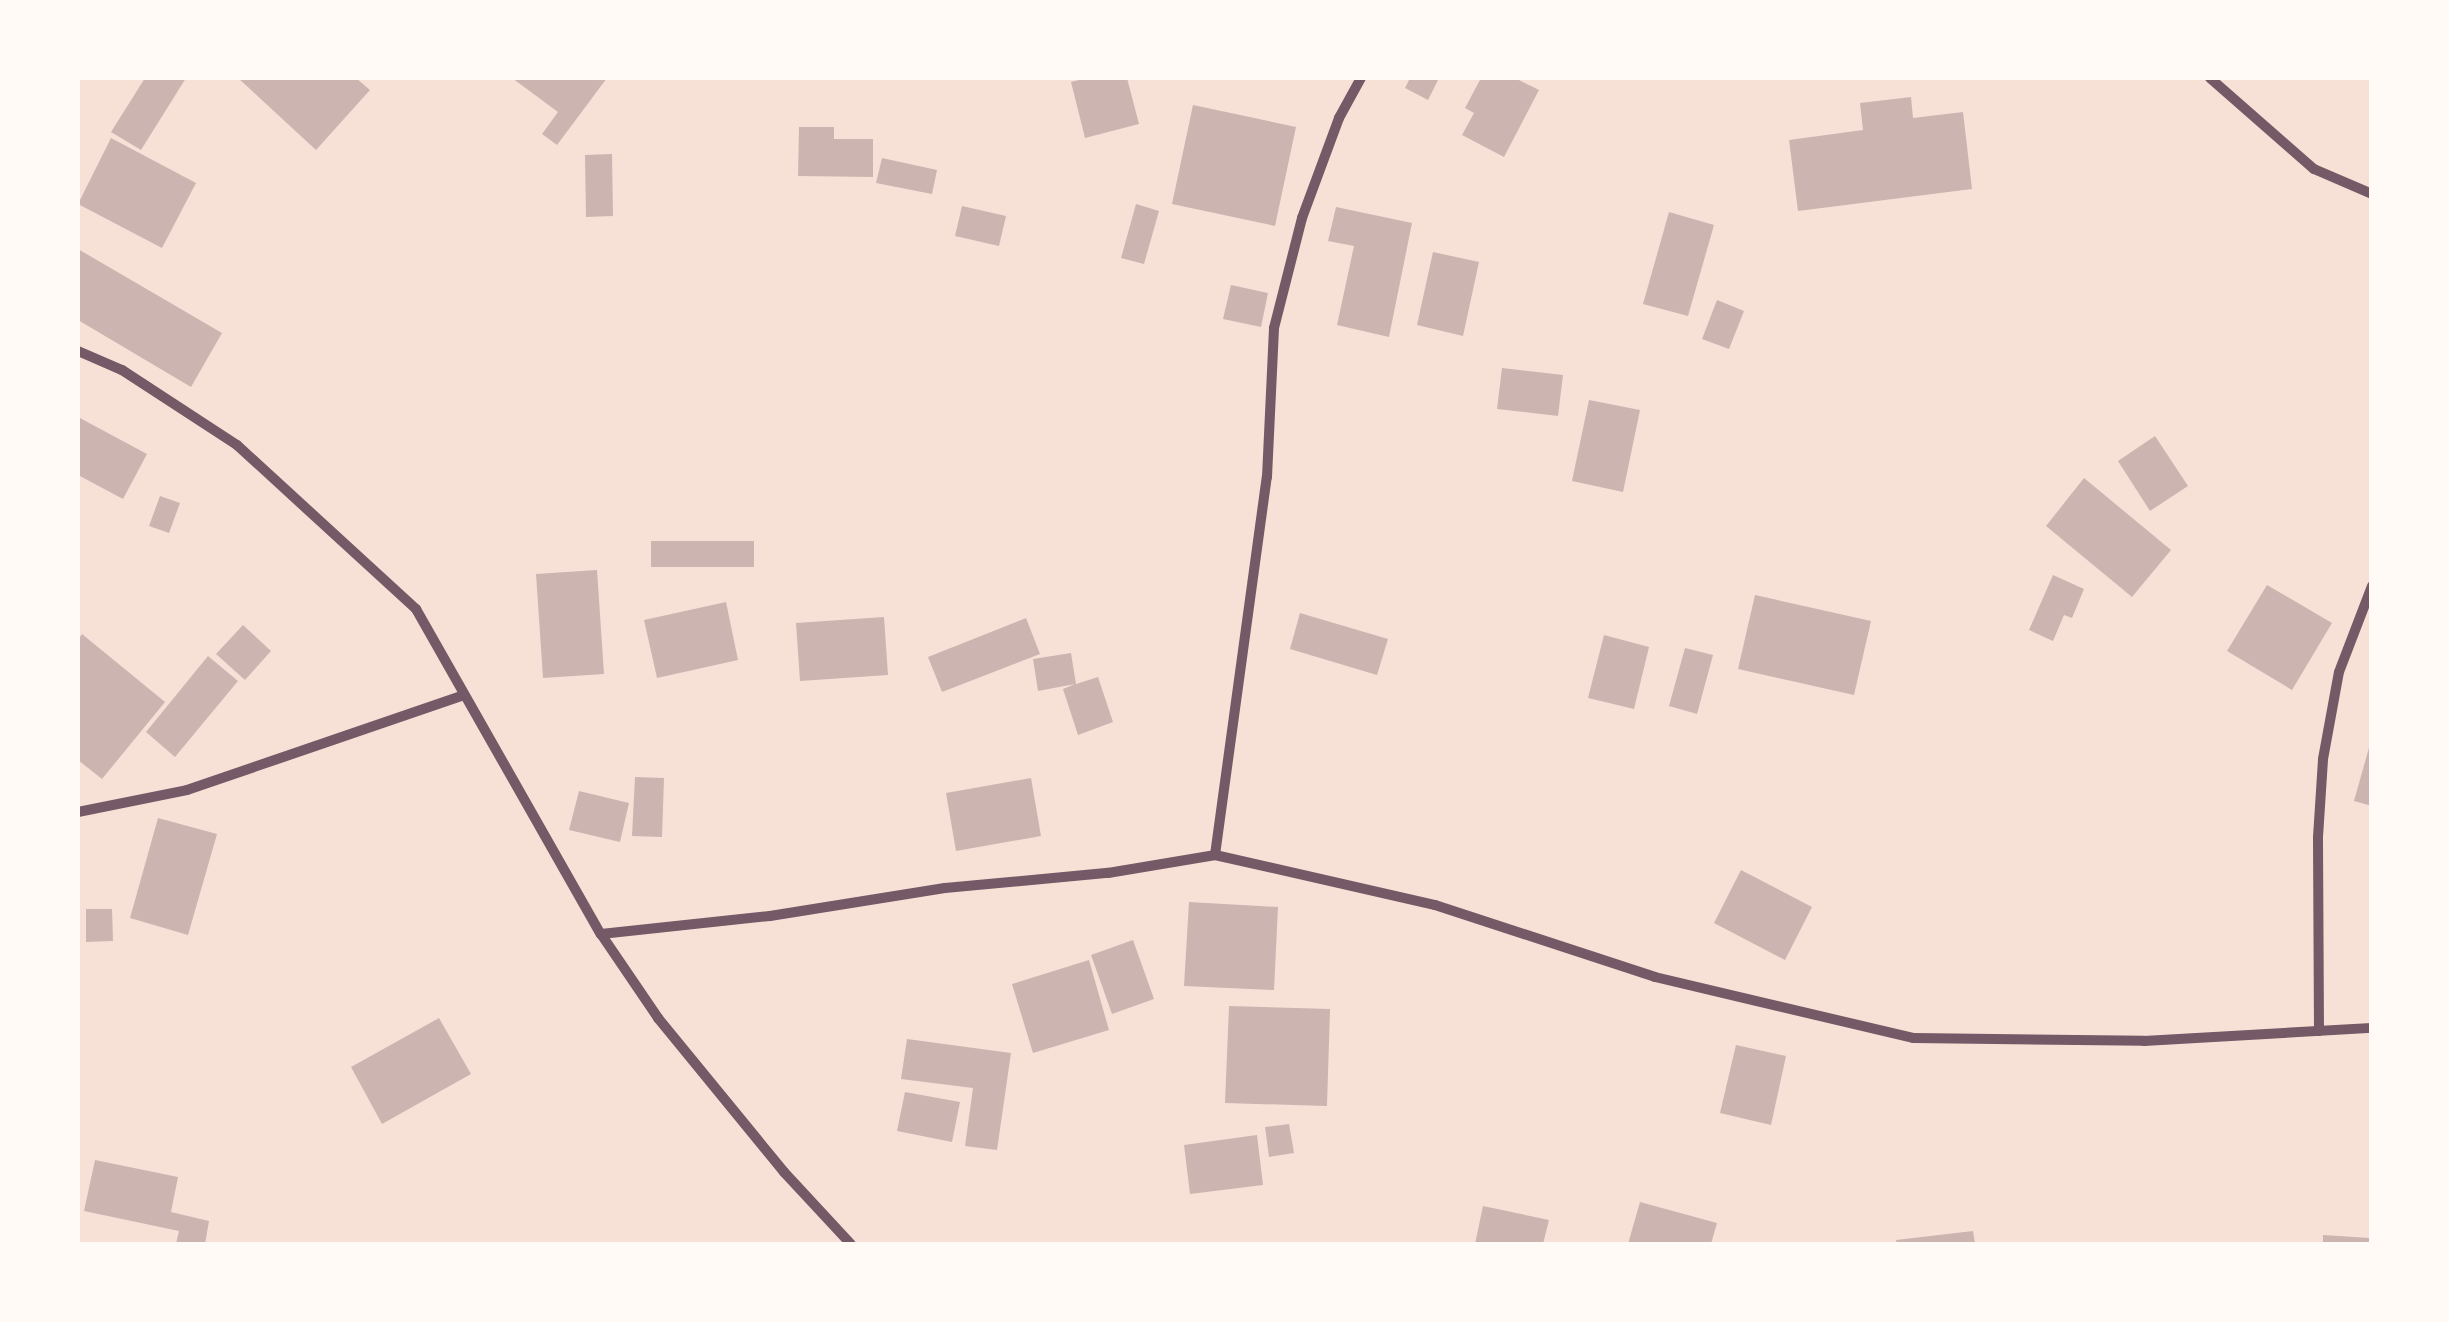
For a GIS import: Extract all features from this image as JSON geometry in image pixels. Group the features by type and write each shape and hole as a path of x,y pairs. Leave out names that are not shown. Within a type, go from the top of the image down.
{"street":[{"path":"1216,855 1267,477 1274,328 1302,218 1339,118 1361,78"},
{"path":"2210,78 2314,170 2372,194"},
{"path":"78,351 122,370 237,446 416,609 601,934 658,1018 784,1172 851,1244"},
{"path":"2319,1031 2318,837 2323,759 2339,672 2372,586"},
{"path":"78,812 187,790 464,694"},
{"path":"601,934 770,916 945,888 1108,873 1216,855 1419,900 1655,976 1913,1038 2144,1041 2372,1028"}],"building":[{"path":"145,78 186,78 141,150 111,132"},
{"path":"238,78 356,78 370,90 316,150"},
{"path":"512,78 607,78 557,145 542,134 558,112"},
{"path":"1127,78 1139,124 1085,138 1071,82"},
{"path":"1410,78 1439,78 1428,100 1405,88"},
{"path":"1481,78 1515,78 1539,90 1504,157 1462,135 1474,113 1465,108"},
{"path":"1911,97 1913,118 1963,112 1972,189 1798,211 1789,140 1863,130 1860,103"},
{"path":"1193,105 1296,127 1275,226 1172,204"},
{"path":"799,127 834,127 834,139 873,139 873,177 798,176"},
{"path":"111,138 196,183 162,248 78,204"},
{"path":"612,154 613,216 586,217 585,155"},
{"path":"882,158 937,170 932,194 876,183"},
{"path":"1136,204 1159,211 1144,264 1121,258"},
{"path":"962,206 1006,216 999,246 955,236"},
{"path":"1336,207 1412,223 1389,337 1337,325 1354,246 1328,241"},
{"path":"1669,212 1714,225 1688,316 1643,304"},
{"path":"78,249 222,333 191,387 78,320"},
{"path":"1433,252 1479,262 1463,336 1417,325"},
{"path":"1231,285 1268,293 1261,327 1223,319"},
{"path":"1717,300 1744,311 1729,349 1702,339"},
{"path":"1502,368 1563,375 1558,416 1497,409"},
{"path":"1589,400 1640,410 1623,492 1572,481"},
{"path":"78,417 147,454 123,499 78,475"},
{"path":"2155,436 2188,486 2150,511 2118,461"},
{"path":"2084,478 2171,550 2132,597 2046,526"},
{"path":"160,496 180,503 169,533 149,526"},
{"path":"651,541 754,541 754,567 651,567"},
{"path":"597,570 604,674 543,678 536,574"},
{"path":"2053,575 2084,589 2072,618 2064,615 2053,641 2029,630"},
{"path":"2267,585 2332,623 2292,690 2227,651"},
{"path":"1755,595 1871,621 1854,695 1738,669"},
{"path":"726,602 738,660 657,678 644,620"},
{"path":"1300,613 1388,639 1377,675 1290,649"},
{"path":"884,617 888,675 800,681 796,623"},
{"path":"1026,618 1040,654 942,692 928,657"},
{"path":"243,625 271,651 245,680 216,654"},
{"path":"82,634 165,702 102,779 78,760 78,640"},
{"path":"1604,635 1649,647 1634,709 1588,698"},
{"path":"1685,648 1713,655 1697,714 1669,706"},
{"path":"1071,653 1076,684 1098,677 1113,722 1078,735 1063,689 1075,684 1038,691 1033,659"},
{"path":"208,656 238,681 175,757 146,732"},
{"path":"2372,745 2372,806 2354,801"},
{"path":"635,777 664,778 662,837 632,836"},
{"path":"1031,778 1041,836 956,851 946,793"},
{"path":"579,791 629,803 620,842 569,830"},
{"path":"158,818 217,834 188,935 130,918"},
{"path":"1741,870 1812,907 1785,960 1714,923"},
{"path":"1189,902 1278,907 1274,990 1184,986"},
{"path":"86,909 112,909 113,941 86,942"},
{"path":"1133,940 1154,999 1112,1014 1091,955"},
{"path":"1089,960 1109,1030 1033,1053 1012,984"},
{"path":"1229,1006 1330,1009 1327,1106 1225,1103"},
{"path":"439,1018 471,1074 382,1124 351,1067"},
{"path":"907,1039 1011,1053 997,1150 965,1146 973,1088 901,1079"},
{"path":"1736,1045 1786,1056 1771,1125 1720,1113"},
{"path":"905,1092 960,1102 952,1142 897,1131"},
{"path":"1289,1124 1294,1153 1269,1157 1265,1127"},
{"path":"1257,1135 1263,1185 1190,1194 1184,1145"},
{"path":"95,1160 178,1177 171,1212 209,1221 205,1244 176,1244 179,1231 84,1211"},
{"path":"1640,1202 1717,1223 1711,1244 1628,1244"},
{"path":"1483,1206 1549,1220 1543,1244 1475,1244"},
{"path":"1973,1231 1975,1244 1897,1244 1896,1240"},
{"path":"2323,1235 2370,1238 2369,1244 2323,1244"}]}
